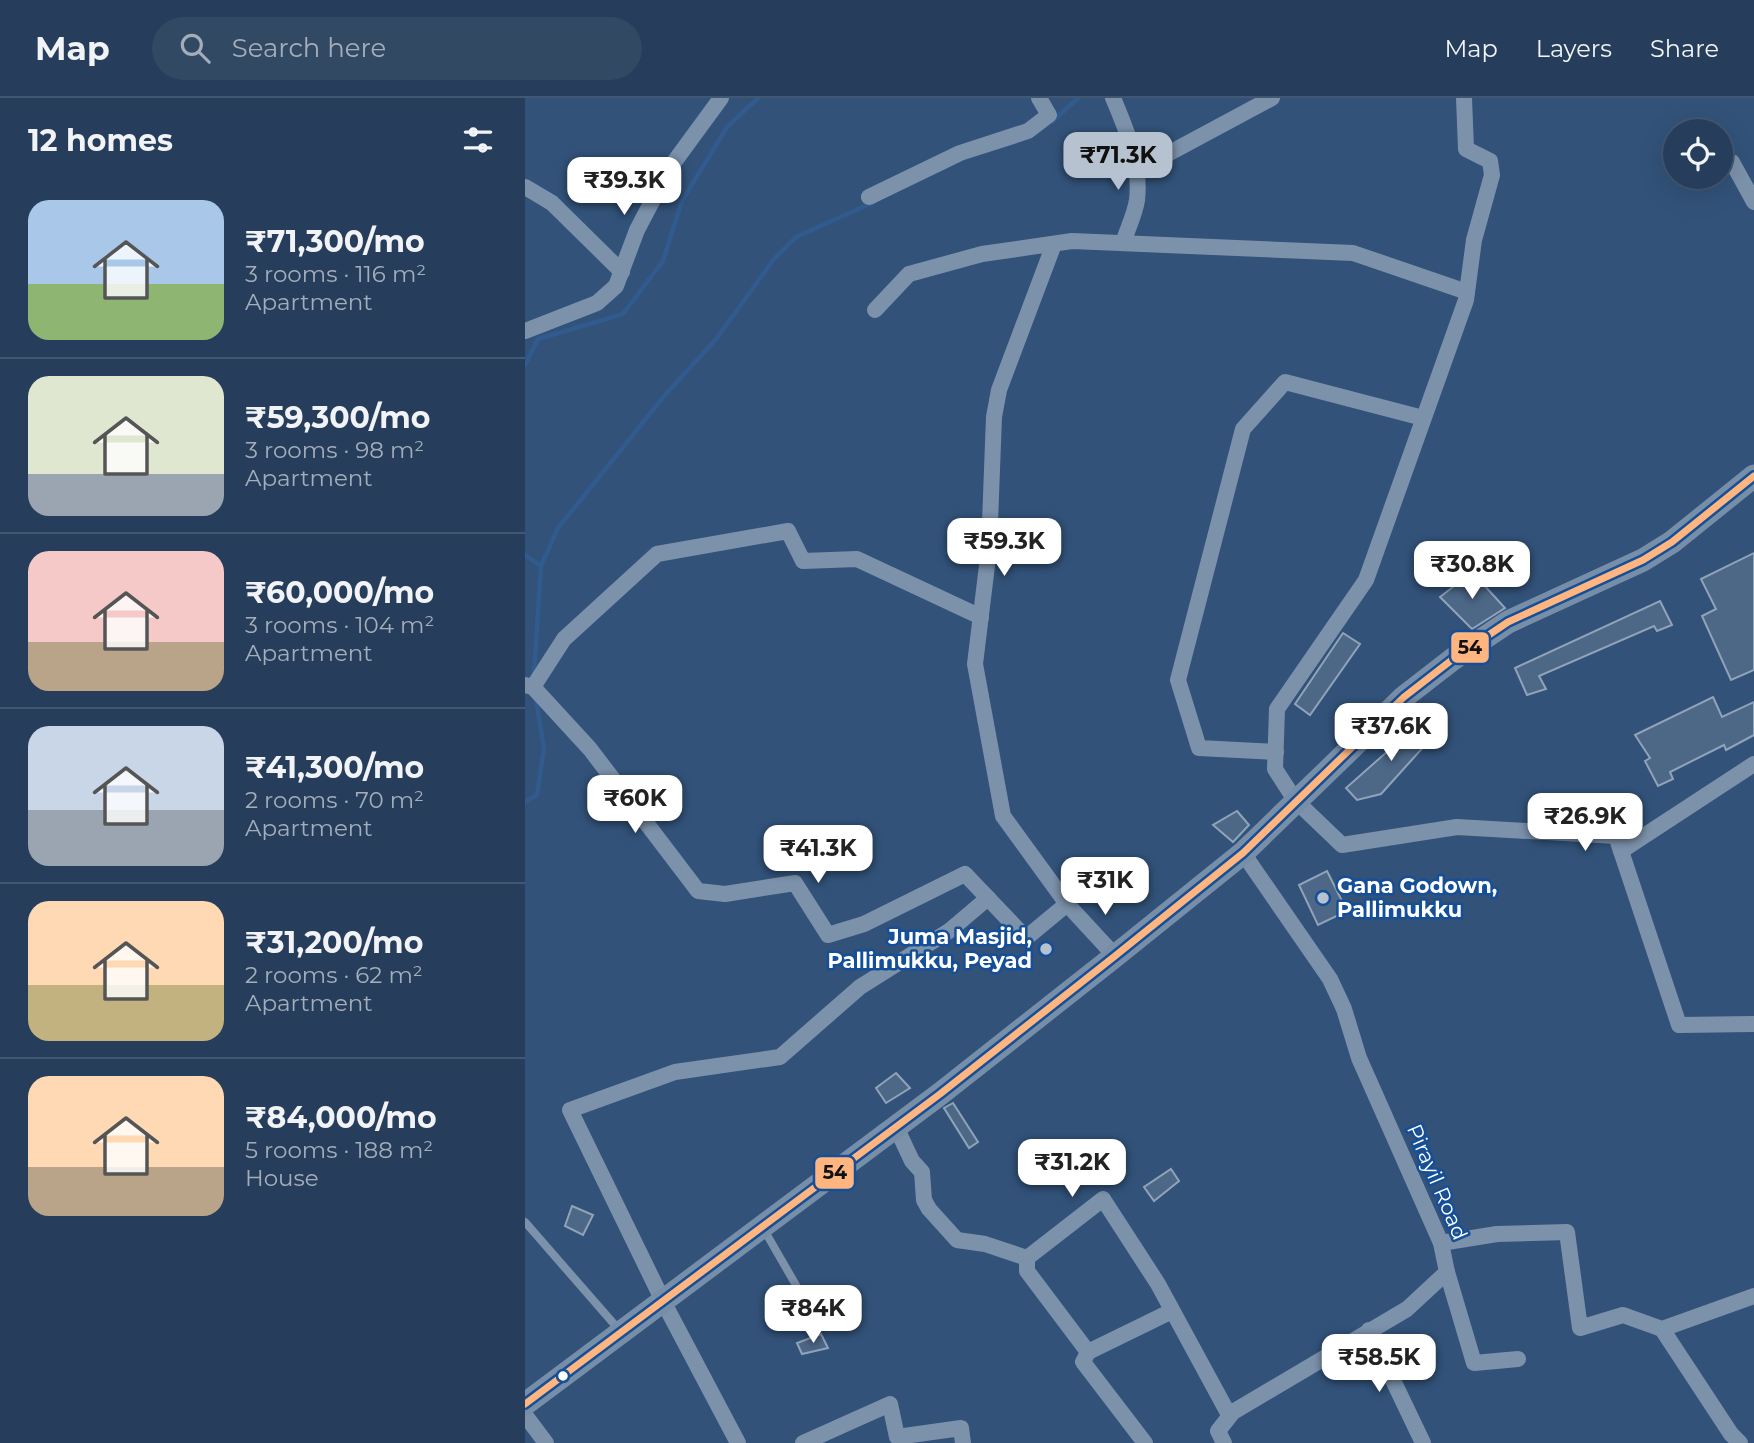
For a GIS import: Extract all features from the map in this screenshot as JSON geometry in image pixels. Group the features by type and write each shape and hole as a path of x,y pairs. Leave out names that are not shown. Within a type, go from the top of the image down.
{"main road":[{"path":"525,1404 664,1303 896,1127 1243,853 1304,808 1404,697 1453,659 1509,622 1643,561 1672,542 1754,476"}],"street":[{"path":"525,331 597,303 616,286 637,230 669,169 721,98"},
{"path":"869,197 960,153 1028,131 1049,115 1039,98"},
{"path":"1113,98 1131,141 1136,171 1137,202 1123,243"},
{"path":"1136,171 1272,98"},
{"path":"1464,98 1466,149 1490,161 1492,174 1474,240 1467,292 1366,580 1277,709 1275,769 1304,808 1342,845 1457,827 1616,836 1679,1025 1754,1024"},
{"path":"1733,164 1754,202"},
{"path":"525,187 552,203 622,272"},
{"path":"875,310 909,274 982,254 1072,241 1353,253 1467,292"},
{"path":"1053,244 999,390 994,416 989,549 975,664 1003,816 1067,904 1115,956"},
{"path":"1276,752 1199,748 1178,680 1243,429 1285,382 1423,418"},
{"path":"981,617 857,559 803,561 788,531 657,554 565,639 529,686 590,749 698,891 725,894 795,883 828,935 864,924 965,874 1026,937 1067,904"},
{"path":"1621,851 1754,764"},
{"name":"Pirayil Road","path":"1234,1412 1407,1309 1447,1272 1441,1243 1359,1058 1344,1009 1331,979 1243,853"},
{"path":"738,1443 664,1303 570,1110 675,1072 780,1057 860,987 949,931 988,898"},
{"path":"896,1127 912,1161 922,1172 924,1199 929,1209 957,1240 985,1244 1027,1258"},
{"path":"1027,1258 1103,1199 1172,1311 1227,1413 1234,1412"},
{"path":"1441,1243 1497,1234 1567,1232 1580,1328 1623,1315 1662,1329 1740,1443"},
{"path":"1027,1258 1027,1270 1088,1352"},
{"path":"1447,1272 1474,1363 1518,1359"},
{"path":"1662,1329 1754,1296"},
{"path":"1145,1443 1083,1362 1088,1352 1172,1311"},
{"path":"1370,1330 1423,1443"},
{"path":"803,1443 890,1404 897,1437 961,1428 963,1443"},
{"path":"1224,1443 1218,1431 1234,1412"},
{"path":"525,1415 546,1443"}],"lane":[{"path":"525,1222 622,1334"},
{"path":"763,1228 820,1325"}],"building":[{"path":"1754,553 1754,670 1731,680 1702,616 1716,609 1701,579"},
{"path":"1472,572 1505,608 1472,629 1440,597"},
{"path":"1660,601 1672,625 1657,631 1654,626 1539,676 1546,689 1527,695 1515,668"},
{"path":"1343,633 1360,644 1310,715 1295,704"},
{"path":"1713,697 1722,717 1754,702 1754,735 1726,750 1724,745 1670,772 1673,779 1658,786 1645,761 1650,758 1635,735"},
{"path":"1423,720 1436,733 1381,794 1357,800 1346,788"},
{"path":"1237,811 1249,825 1233,842 1213,825"},
{"name":"Gana Godown, Pallimukku","path":"1327,871 1347,911 1318,925 1299,885"},
{"path":"896,1073 910,1088 886,1103 876,1088"},
{"path":"953,1103 978,1142 969,1148 944,1108"},
{"path":"1171,1169 1179,1181 1154,1201 1144,1187"},
{"path":"572,1206 593,1215 583,1235 565,1226"},
{"path":"821,1334 828,1348 802,1354 797,1343"}],"waterway":[{"path":"525,365 538,339 623,314 663,261 682,201 727,127 758,98"},
{"path":"1053,121 1078,98"},
{"path":"534,673 541,566 558,528 665,395 716,339 774,259 796,237 874,202"},
{"path":"525,555 541,566"},
{"path":"525,802 537,795 544,749 536,699"}],"transit line":[{"name":"54","path":"525,1404 940,1094 1115,956 1243,853 1404,697 1453,659 1508,622 1643,560 1672,542 1754,476"}],"place":[{"name":"Gana Godown, Pallimukku","path":"1323,898"},
{"name":"Juma Masjid, Pallimukku, Peyad","path":"1046,949"}]}
